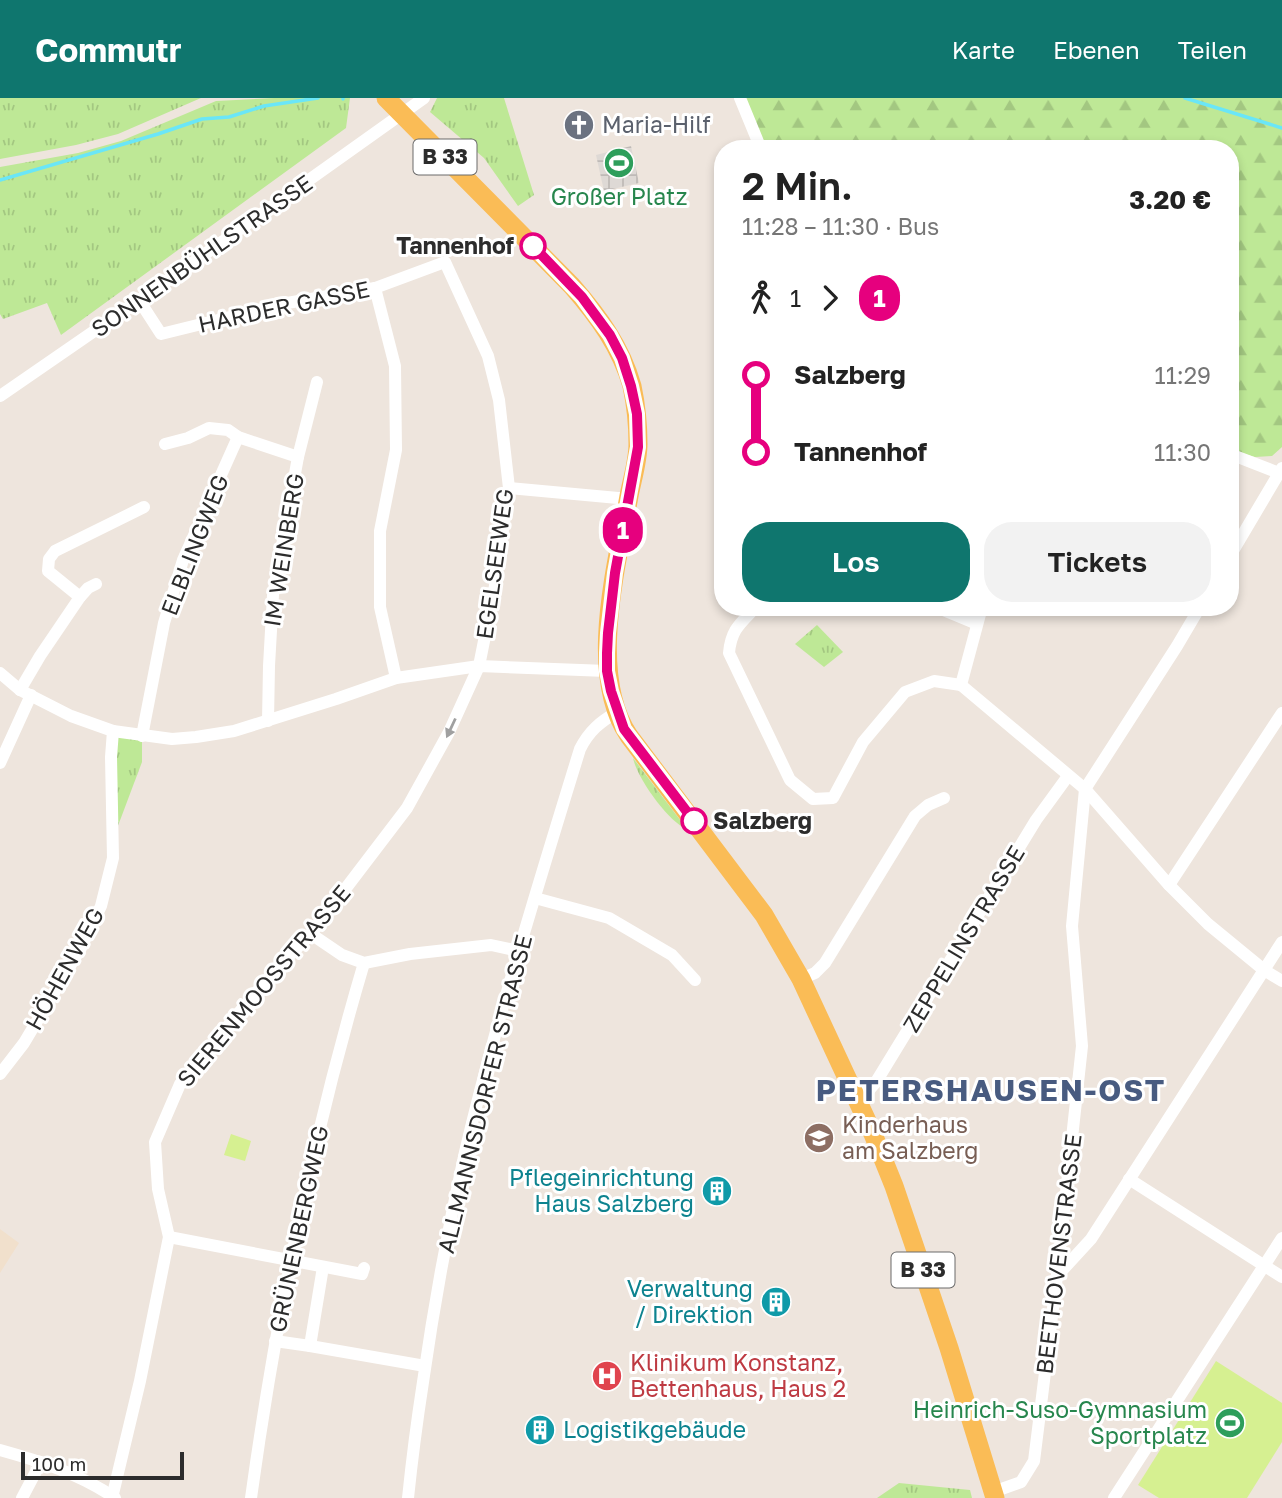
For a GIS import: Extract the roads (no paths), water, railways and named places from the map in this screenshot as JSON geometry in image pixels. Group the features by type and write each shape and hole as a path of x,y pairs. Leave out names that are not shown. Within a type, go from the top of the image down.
{"main road":[{"name":"B 33","path":"386,98 572,286 610,335 622,358 637,414 638,447 608,633 607,671 617,712 629,736 764,915 801,979 873,1134 894,1186 927,1279 994,1495"}],"street":[{"name":"SONNENBÜHLSTRASSE","path":"0,396 311,180 424,98"},
{"path":"740,98 757,140"},
{"name":"HARDER GASSE","path":"139,300 161,334 287,303 375,288 445,262"},
{"name":"EGELSEEWEG","path":"445,262 488,356 499,400 509,488 495,586 479,666"},
{"path":"375,288 394,366 396,450 380,531 380,607 396,678"},
{"name":"IM WEINBERG","path":"268,721 273,595 298,457 317,382"},
{"path":"165,444 188,438 209,428 228,430 238,437 298,457"},
{"name":"ELBLINGWEG","path":"142,736 164,623 184,560 238,437"},
{"path":"1239,457 1281,470 1239,541"},
{"path":"509,488 629,499"},
{"path":"80,597 48,571 49,559 55,551 145,507"},
{"path":"0,762 40,656 80,597 96,583"},
{"path":"747,616 730,638 729,653 790,780 813,799 832,798 863,742 905,692 934,681 961,685 1085,789 1169,885 1208,924 1264,970 1282,981"},
{"path":"958,616 977,624"},
{"path":"961,685 979,616"},
{"name":"BEETHOVENSTRASSE","path":"994,1495 1021,1482 1034,1461 1082,1046 1072,926 1085,789 1195,616"},
{"path":"0,673 25,692 71,716 113,732 172,739 234,731 396,678 479,666 607,671"},
{"name":"SIERENMOOSSTRASSE","path":"113,1497 169,1237 158,1189 155,1142 180,1084 279,966 311,934 407,808 449,732 479,666"},
{"name":"ALLMANNSDORFER STRASSE","path":"408,1498 439,1281 463,1162 491,1049 580,749 596,726 617,712"},
{"path":"1169,885 1282,713"},
{"name":"HÖHENWEG","path":"0,1074 24,1043 81,948 101,906 113,858 113,732"},
{"name":"ZEPPELINSTRASSE","path":"856,1097 869,1090 876,1082 1036,820 1068,776"},
{"path":"801,979 815,974 825,963 915,816 928,805 944,798"},
{"path":"535,898 609,918 672,955 695,980"},
{"path":"311,934 342,955 364,963 410,954 491,945 519,950"},
{"path":"1057,1276 1091,1239 1282,942"},
{"name":"GRÜNENBERGWEG","path":"251,1498 275,1341 291,1260 316,1145 364,963"},
{"path":"1129,1179 1282,1277"},
{"path":"169,1237 362,1274 364,1268"},
{"path":"1114,1498 1282,1238"},
{"path":"310,1346 323,1267"},
{"path":"275,1341 425,1366"},
{"path":"0,1450 41,1462 88,1482 113,1497"},
{"path":"22,1498 41,1462"}],"waterway":[{"path":"0,180 202,119 229,117 264,106 318,98"},
{"path":"1185,98 1282,128"}],"place":[{"name":"Maria-Hilf","path":"579,125"},
{"name":"Großer Platz","path":"619,163"},
{"name":"Tannenhof","path":"533,246"},
{"name":"Salzberg","path":"694,821"},
{"name":"Kinderhaus am Salzberg","path":"819,1138"},
{"name":"Pflegeinrichtung Haus Salzberg","path":"717,1191"},
{"name":"Verwaltung / Direktion","path":"776,1302"},
{"name":"Klinikum Konstanz, Bettenhaus, Haus 2","path":"607,1376"},
{"name":"Heinrich-Suso-Gymnasium Sportplatz","path":"1230,1423"},
{"name":"Logistikgebäude","path":"540,1430"}],"district":[{"name":"PETERSHAUSEN-OST","path":"991,1091"}]}
